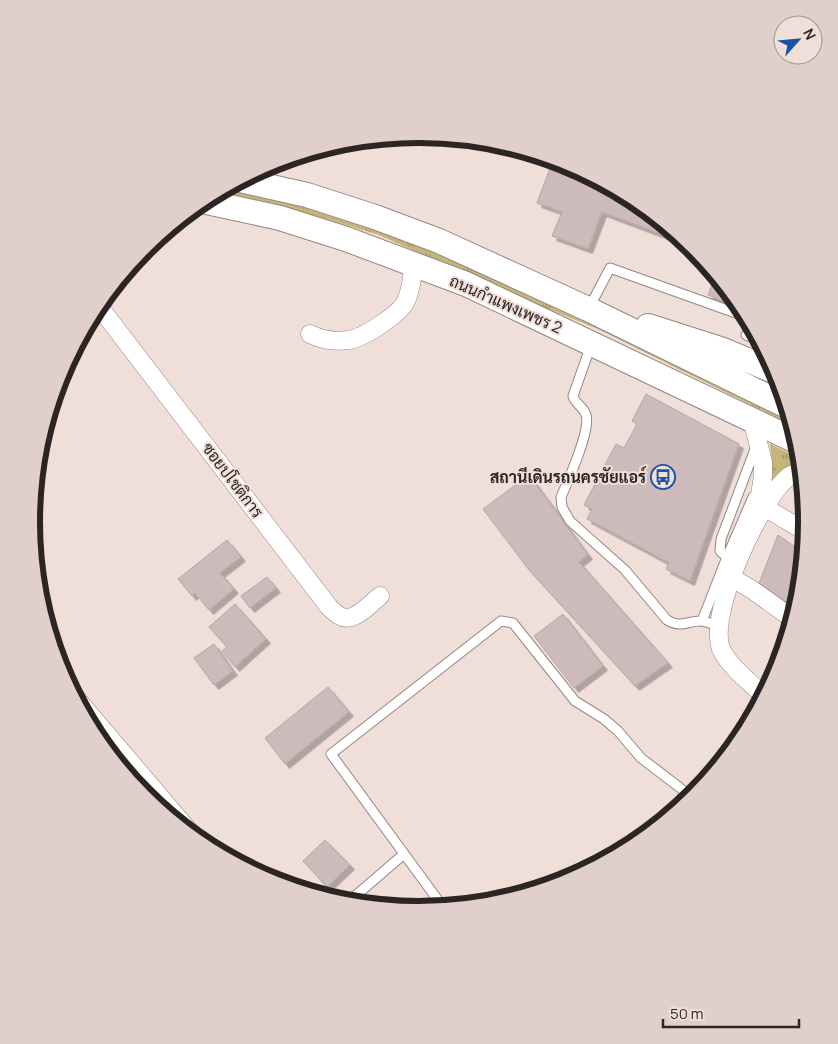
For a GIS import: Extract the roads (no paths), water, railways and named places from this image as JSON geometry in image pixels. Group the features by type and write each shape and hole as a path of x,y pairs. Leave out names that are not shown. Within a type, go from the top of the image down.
{"main road":[{"name":"ถนนกำแพงเพชร 2","path":"250,182 307,195 375,217 439,241 588,309 779,402"},
{"name":"ถนนกำแพงเพชร 2","path":"214,204 280,218 346,239 466,284 592,343 755,430 789,439"},
{"path":"612,321 650,327 686,337 765,367"}],"street":[{"path":"310,334 321,340 350,340 377,327 398,312 406,302 414,265"},
{"name":"ซอยปโชติการ","path":"103,312 143,361 329,607 341,617 348,618 361,612 380,596"},
{"path":"755,430 763,462 761,514"},
{"path":"759,691 736,669 722,650 710,623 761,514 772,496 789,477 795,474"},
{"path":"761,514 798,529"},
{"path":"732,578 786,614"},
{"path":"100,726 167,805"}],"lane":[{"path":"588,309 610,268 735,313"},
{"path":"592,343 572,396 586,413 587,423 583,440 561,497 562,507 570,521 625,570 667,620 674,624 710,623 727,557 763,476"},
{"path":"727,557 720,551 721,539 755,430"},
{"path":"438,900 331,754 501,621 513,623 574,701 604,719 618,731 641,758 685,792"},
{"path":"356,896 404,854"}],"place":[{"name":"สถานีเดินรถนครชัยแอร์","path":"663,477"}]}
